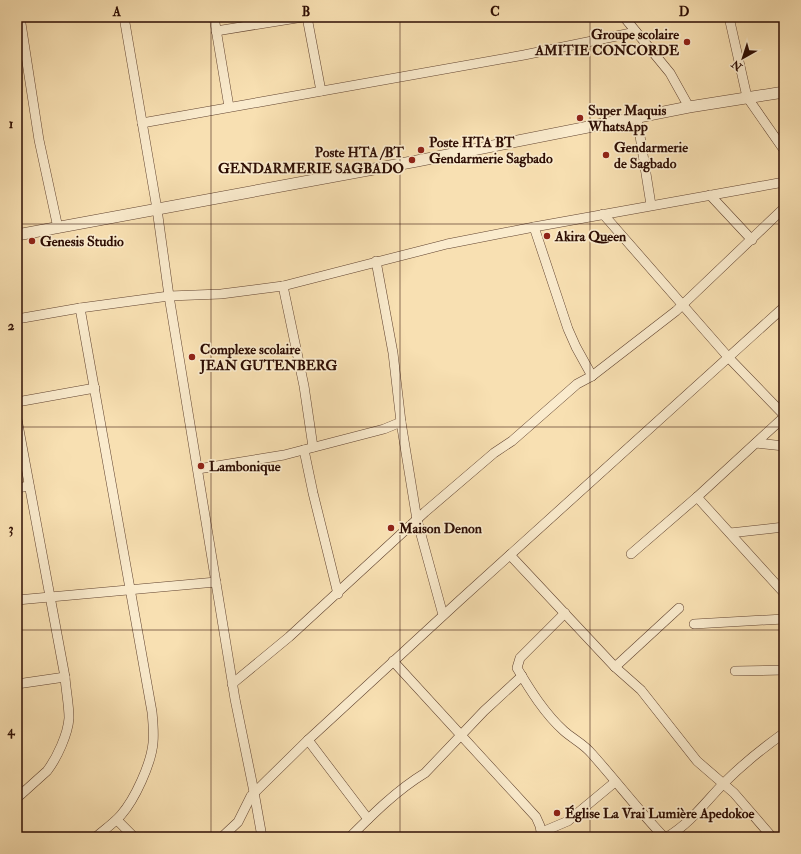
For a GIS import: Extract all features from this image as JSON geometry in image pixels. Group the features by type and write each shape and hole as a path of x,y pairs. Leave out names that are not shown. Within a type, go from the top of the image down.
{"street":[{"path":"20,17 39,140 58,228"},
{"path":"124,17 157,209 169,296 232,684 262,837"},
{"path":"214,17 229,107"},
{"path":"216,31 303,17"},
{"path":"307,17 321,91"},
{"path":"729,17 747,97 784,150"},
{"path":"627,18 636,32 670,73 688,106"},
{"path":"142,123 524,55 636,32"},
{"path":"17,235 410,162 688,106 784,92"},
{"path":"637,117 651,205"},
{"path":"17,319 80,308 169,296 221,294 283,286 447,244 651,205 784,182"},
{"path":"710,195 752,240"},
{"path":"232,684 338,594 416,520 494,453 512,441 577,384 592,376 670,315 752,240 784,208"},
{"path":"603,214 729,358 784,416 697,497 632,554"},
{"path":"534,227 568,329 592,376"},
{"path":"376,261 393,353 401,422 416,520 443,615"},
{"path":"283,286 304,386 308,449 313,493 338,594"},
{"path":"222,837 238,822 249,798 254,792 308,740 443,615 784,307"},
{"path":"80,308 131,589 152,712 154,741 146,769 135,795 117,820 96,837"},
{"path":"17,402 95,388"},
{"path":"17,419 65,677 69,717 67,729 55,760 51,766 17,798"},
{"path":"198,469 284,455 384,429 401,422"},
{"path":"756,443 784,446"},
{"path":"17,488 29,486"},
{"path":"697,497 784,593"},
{"path":"730,533 784,527"},
{"path":"510,555 615,667 644,693 697,761 734,793 772,837"},
{"path":"17,600 216,582"},
{"path":"615,667 679,608"},
{"path":"565,613 520,658 517,668 556,722 565,732 580,742 592,753 615,782 666,837 676,832 724,783 756,754 784,733"},
{"path":"694,624 784,619"},
{"path":"393,661 536,817 542,834 568,821 615,782"},
{"path":"735,671 784,670"},
{"path":"350,837 368,819 413,780 424,773 495,700 522,676"},
{"path":"17,684 65,677"},
{"path":"308,740 368,819"},
{"path":"117,820 134,837"}],"place":[{"name":"Groupe scolaire AMITIE CONCORDE","path":"687,42"},
{"name":"Super Maquis WhatsApp","path":"580,118"},
{"name":"Poste HTA BT Gendarmerie Sagbado","path":"421,150"},
{"name":"Gendarmerie de Sagbado","path":"606,155"},
{"name":"Poste HTA /BT GENDARMERIE SAGBADO","path":"412,160"},
{"name":"Akira Queen","path":"547,236"},
{"name":"Genesis Studio","path":"32,241"},
{"name":"Complexe scolaire JEAN GUTENBERG","path":"192,357"},
{"name":"Lambonique","path":"201,466"},
{"name":"Maison Denon","path":"391,528"},
{"name":"Église La Vrai Lumière Apedokoe","path":"557,813"}]}
